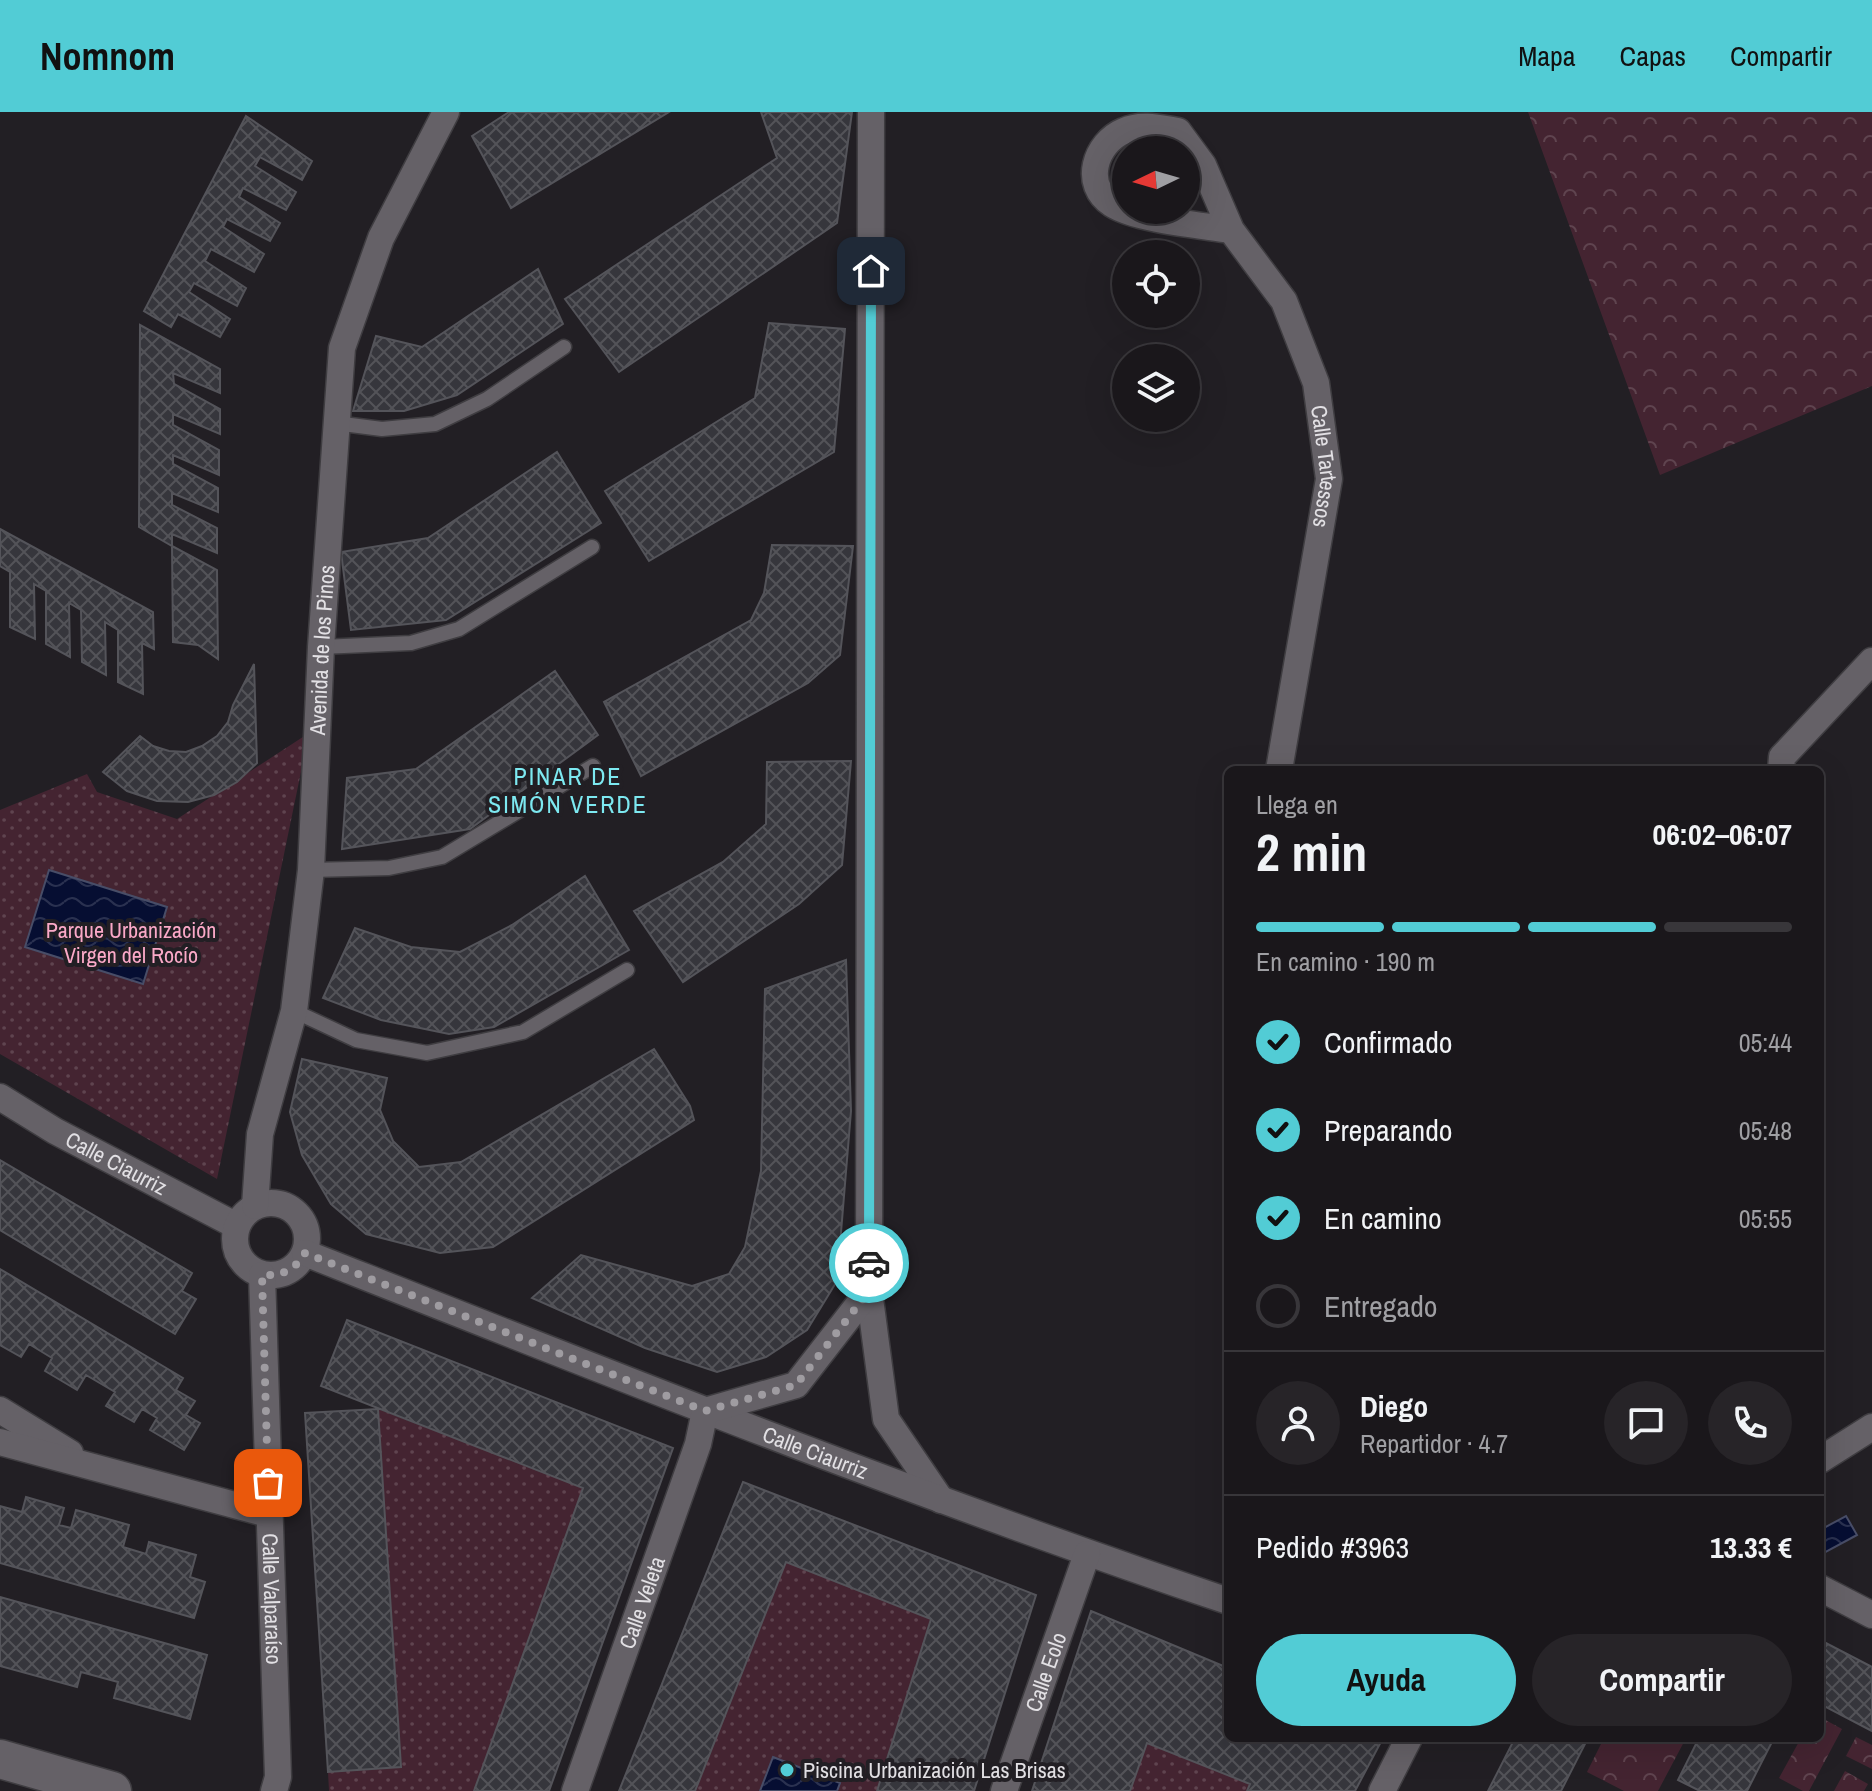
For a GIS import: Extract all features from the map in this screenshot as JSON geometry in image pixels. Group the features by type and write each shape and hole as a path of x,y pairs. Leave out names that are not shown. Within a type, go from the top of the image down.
{"street":[{"name":"Avenida de los Pinos","path":"246,1216 260,1134 294,1011 311,870 321,647 342,348 381,238 446,112"},
{"path":"871,112 869,1291 886,1419 941,1500"},
{"name":"Calle Tartessos","path":"1231,230 1130,212 1109,203 1096,187 1095,162 1106,142 1125,130 1152,126 1178,131 1203,165 1231,230 1284,301 1316,383 1329,479 1280,766"},
{"path":"1781,766 1782,757 1872,661"},
{"name":"Calle Ciaurriz","path":"0,1097 55,1131 246,1216"},
{"path":"269,1203 282,1205 293,1211 305,1228 305,1253 291,1270 275,1276 262,1275 251,1271 242,1262 234,1238 246,1216 269,1203"},
{"name":"Calle Ciaurriz","path":"305,1253 705,1411 1087,1554 1224,1600"},
{"name":"Calle Valparaíso","path":"262,1275 278,1786"},
{"path":"705,1411 796,1385 869,1291"},
{"path":"0,1410 94,1468"},
{"name":"Calle Veleta","path":"575,1791 698,1444 705,1411"},
{"path":"1824,1457 1872,1427"},
{"path":"0,1442 268,1514"},
{"name":"Calle Eolo","path":"1004,1791 1087,1554"},
{"path":"1824,1590 1872,1615"},
{"name":"Calle Ciaurriz","path":"1197,1591 1224,1593"},
{"path":"1382,1791 1407,1742"},
{"path":"0,1759 112,1791"}],"lane":[{"path":"335,423 382,429 435,424 487,399 564,347"},
{"path":"321,647 411,643 459,629 592,547"},
{"path":"311,870 389,868 442,857 593,766"},
{"path":"294,1011 356,1040 427,1053 523,1032 627,970"}],"green space":[{"path":"1528,112 1872,112 1872,386 1660,475"},
{"name":"Parque Urbanización Virgen del Rocío","path":"309,733 217,1179 0,1054 0,810 87,774 97,792 177,819"},
{"path":"378,1409 583,1488 474,1791 329,1791 328,1772 401,1767"},
{"path":"786,1562 931,1619 877,1791 695,1791"},
{"path":"1824,1719 1842,1729 1809,1791 1779,1778 1799,1742 1824,1742"},
{"path":"1856,1737 1872,1745 1872,1769 1846,1756"},
{"path":"1602,1742 1684,1742 1658,1791 1624,1791 1587,1772"},
{"path":"1147,1743 1250,1784 1247,1791 1130,1791"},
{"path":"1845,1771 1868,1784 1864,1791 1834,1791"}],"water":[{"path":"49,870 167,907 143,984 25,947"},
{"path":"1846,1516 1857,1535 1824,1553 1824,1528"},
{"name":"Piscina Urbanización Las Brisas","path":"773,1757 840,1783 837,1791 760,1791"}],"building":[{"path":"509,112 669,112 511,208 472,136"},
{"path":"761,112 852,112 837,223 619,372 565,299 777,158"},
{"path":"246,116 312,161 302,180 260,157 255,166 296,192 286,210 243,188 239,197 280,223 270,241 227,219 223,227 264,254 254,272 211,249 205,261 246,288 237,306 194,283 189,292 230,319 220,337 178,314 171,327 144,311"},
{"path":"538,269 563,324 457,395 404,411 353,411 376,336 422,347"},
{"path":"769,323 845,329 834,452 649,561 605,491 755,398"},
{"path":"140,325 220,369 220,393 173,373 174,384 220,409 220,434 173,414 173,425 219,450 219,475 173,455 173,464 218,488 218,512 172,493 172,505 217,528 217,553 172,534 172,546 139,527"},
{"path":"557,452 601,523 446,620 351,630 341,552 428,538"},
{"path":"0,529 153,612 154,649 142,643 143,694 118,682 118,630 105,622 106,675 82,662 81,610 69,603 70,657 46,644 46,591 34,584 35,639 10,627 10,572 0,566"},
{"path":"772,545 853,546 840,655 808,683 641,776 604,702 751,620 764,593"},
{"path":"172,546 217,570 218,659 198,645 173,642"},
{"path":"254,664 257,763 237,782 214,795 188,802 157,801 127,791 103,772 140,736 153,746 186,752 217,736 228,722"},
{"path":"555,671 598,735 470,829 342,849 347,778 416,769"},
{"path":"851,761 842,865 799,904 683,982 634,911 723,862 766,824 767,762"},
{"path":"585,876 629,950 494,1027 449,1034 381,1020 323,998 355,928 411,947 460,952 512,925"},
{"path":"846,960 851,1111 837,1281 807,1330 766,1357 717,1372 645,1348 532,1298 581,1255 692,1286 729,1274 745,1247 761,1171 765,989"},
{"path":"654,1049 690,1106 694,1120 493,1247 440,1253 366,1234 331,1204 302,1155 290,1112 302,1059 387,1078 380,1110 393,1141 419,1167 461,1162"},
{"path":"0,1160 192,1273 182,1291 196,1299 175,1334 0,1230"},
{"path":"0,1269 183,1378 176,1390 195,1401 186,1415 200,1423 184,1450 150,1430 157,1418 142,1409 134,1422 106,1406 115,1392 86,1375 77,1390 45,1371 52,1358 29,1344 21,1357 0,1345"},
{"path":"347,1320 673,1448 549,1791 474,1791 583,1488 321,1386"},
{"path":"378,1409 401,1767 328,1772 305,1413"},
{"path":"743,1482 1036,1595 974,1791 877,1791 931,1619 786,1562 695,1791 619,1791"},
{"path":"26,1497 64,1508 59,1525 71,1528 76,1510 129,1525 123,1547 146,1554 149,1542 196,1555 190,1577 205,1582 194,1618 0,1563 0,1506 22,1512"},
{"path":"0,1597 207,1655 190,1719 114,1698 118,1682 81,1672 77,1687 0,1666"},
{"path":"1091,1611 1224,1666 1224,1742 1381,1742 1355,1791 1247,1791 1250,1784 1147,1743 1130,1791 1032,1791"},
{"path":"1824,1642 1872,1667 1872,1731 1824,1706"},
{"path":"1513,1742 1586,1742 1561,1791 1488,1791"},
{"path":"1697,1742 1772,1742 1747,1791 1700,1791 1678,1780"}],"way so far":[{"path":"268,1483 262,1275 275,1276 291,1270 305,1253 705,1411 796,1385 869,1291 869,1263"}],"place":[{"name":"Piscina Urbanización Las Brisas","path":"787,1770"}],"district":[{"name":"PINAR DE SIMÓN VERDE","path":"568,790"}],"route":[{"path":"869,1263 871,271"}]}
